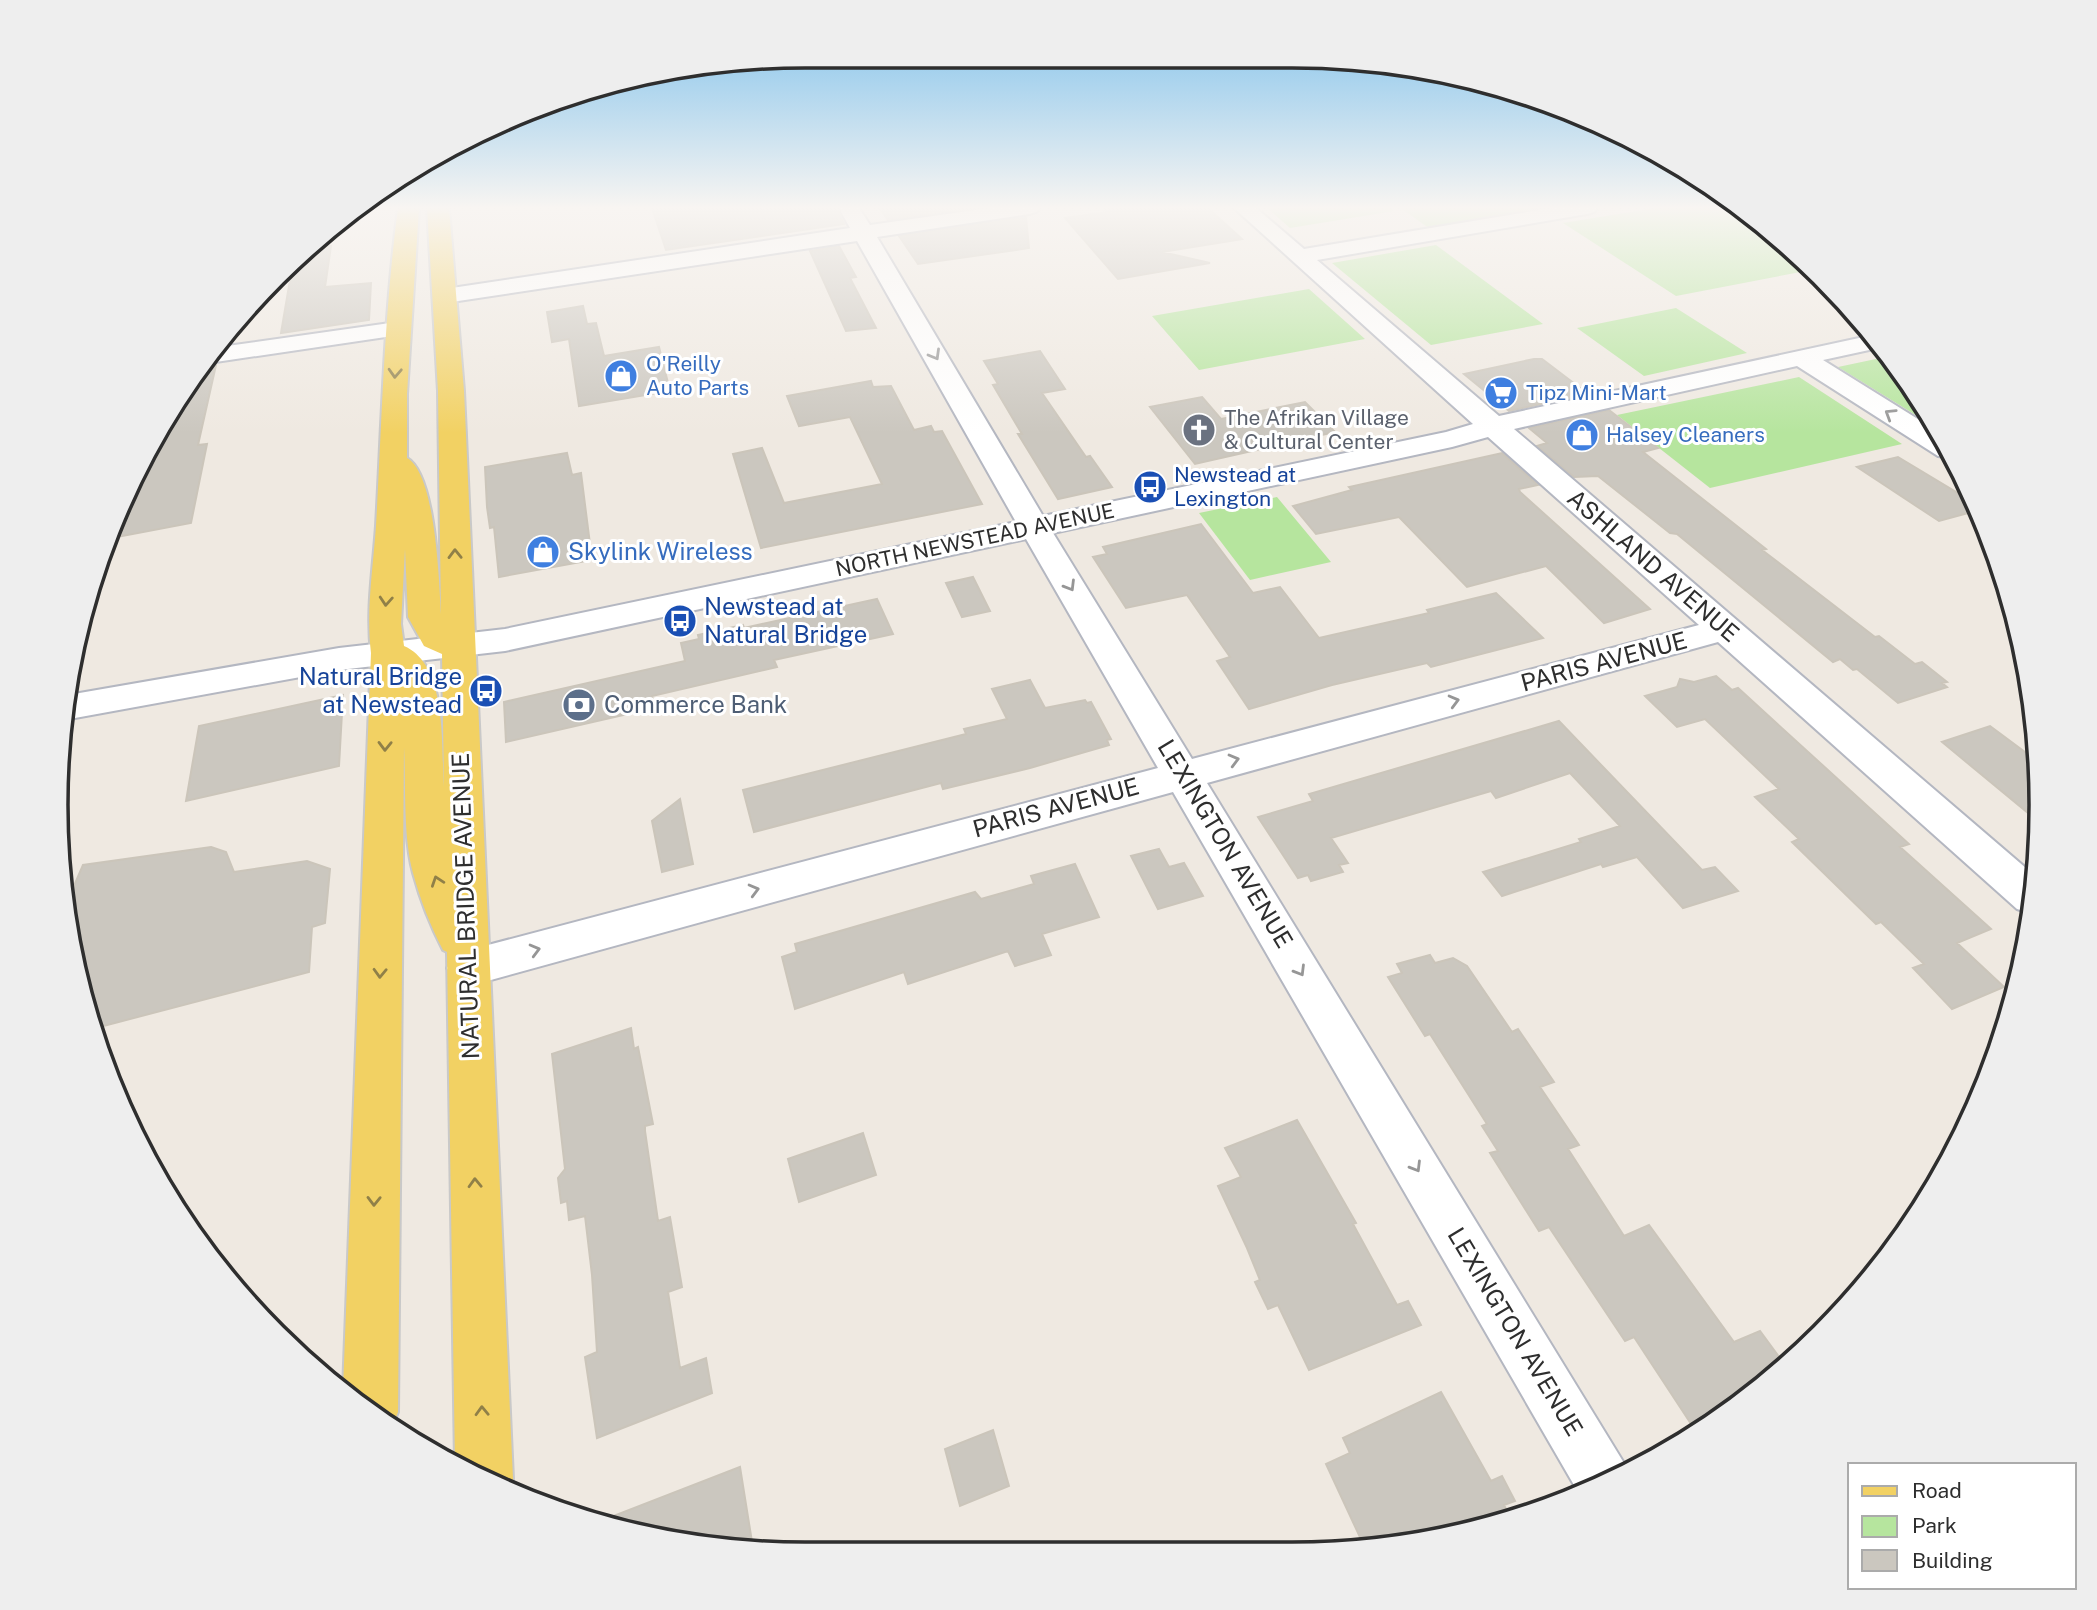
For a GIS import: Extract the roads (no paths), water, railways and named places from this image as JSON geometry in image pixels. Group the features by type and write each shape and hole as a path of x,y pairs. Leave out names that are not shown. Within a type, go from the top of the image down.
{"main road":[{"path":"370,1400 388,653 384,624 391,527 397,329 401,283"},
{"name":"NATURAL BRIDGE AVENUE","path":"444,283 454,488 484,1468"},
{"path":"393,450 418,511 425,617 436,638 457,647"},
{"path":"388,653 408,662 415,672 421,705 429,852 433,873 469,968"}],"street":[{"path":"445,296 531,283"},
{"name":"LEXINGTON AVENUE","path":"893,283 1600,1474"},
{"name":"ASHLAND AVENUE","path":"1332,283 2023,889"},
{"path":"221,355 397,329"},
{"name":"NORTH NEWSTEAD AVENUE","path":"75,706 388,653 505,640 1452,439 1528,416 1867,344"},
{"path":"1800,358 1932,440"},
{"name":"PARIS AVENUE","path":"469,968 1183,773 1725,629"}],"place":[{"name":"O'Reilly Auto Parts","path":"621,376"},
{"name":"Tipz Mini-Mart","path":"1501,393"},
{"name":"The Afrikan Village & Cultural Center","path":"1199,430"},
{"name":"Halsey Cleaners","path":"1582,435"},
{"name":"Newstead at Lexington","path":"1150,487"},
{"name":"Skylink Wireless","path":"543,552"},
{"name":"Newstead at Natural Bridge","path":"680,621"},
{"name":"Natural Bridge at Newstead","path":"486,691"},
{"name":"Commerce Bank","path":"579,705"}]}
